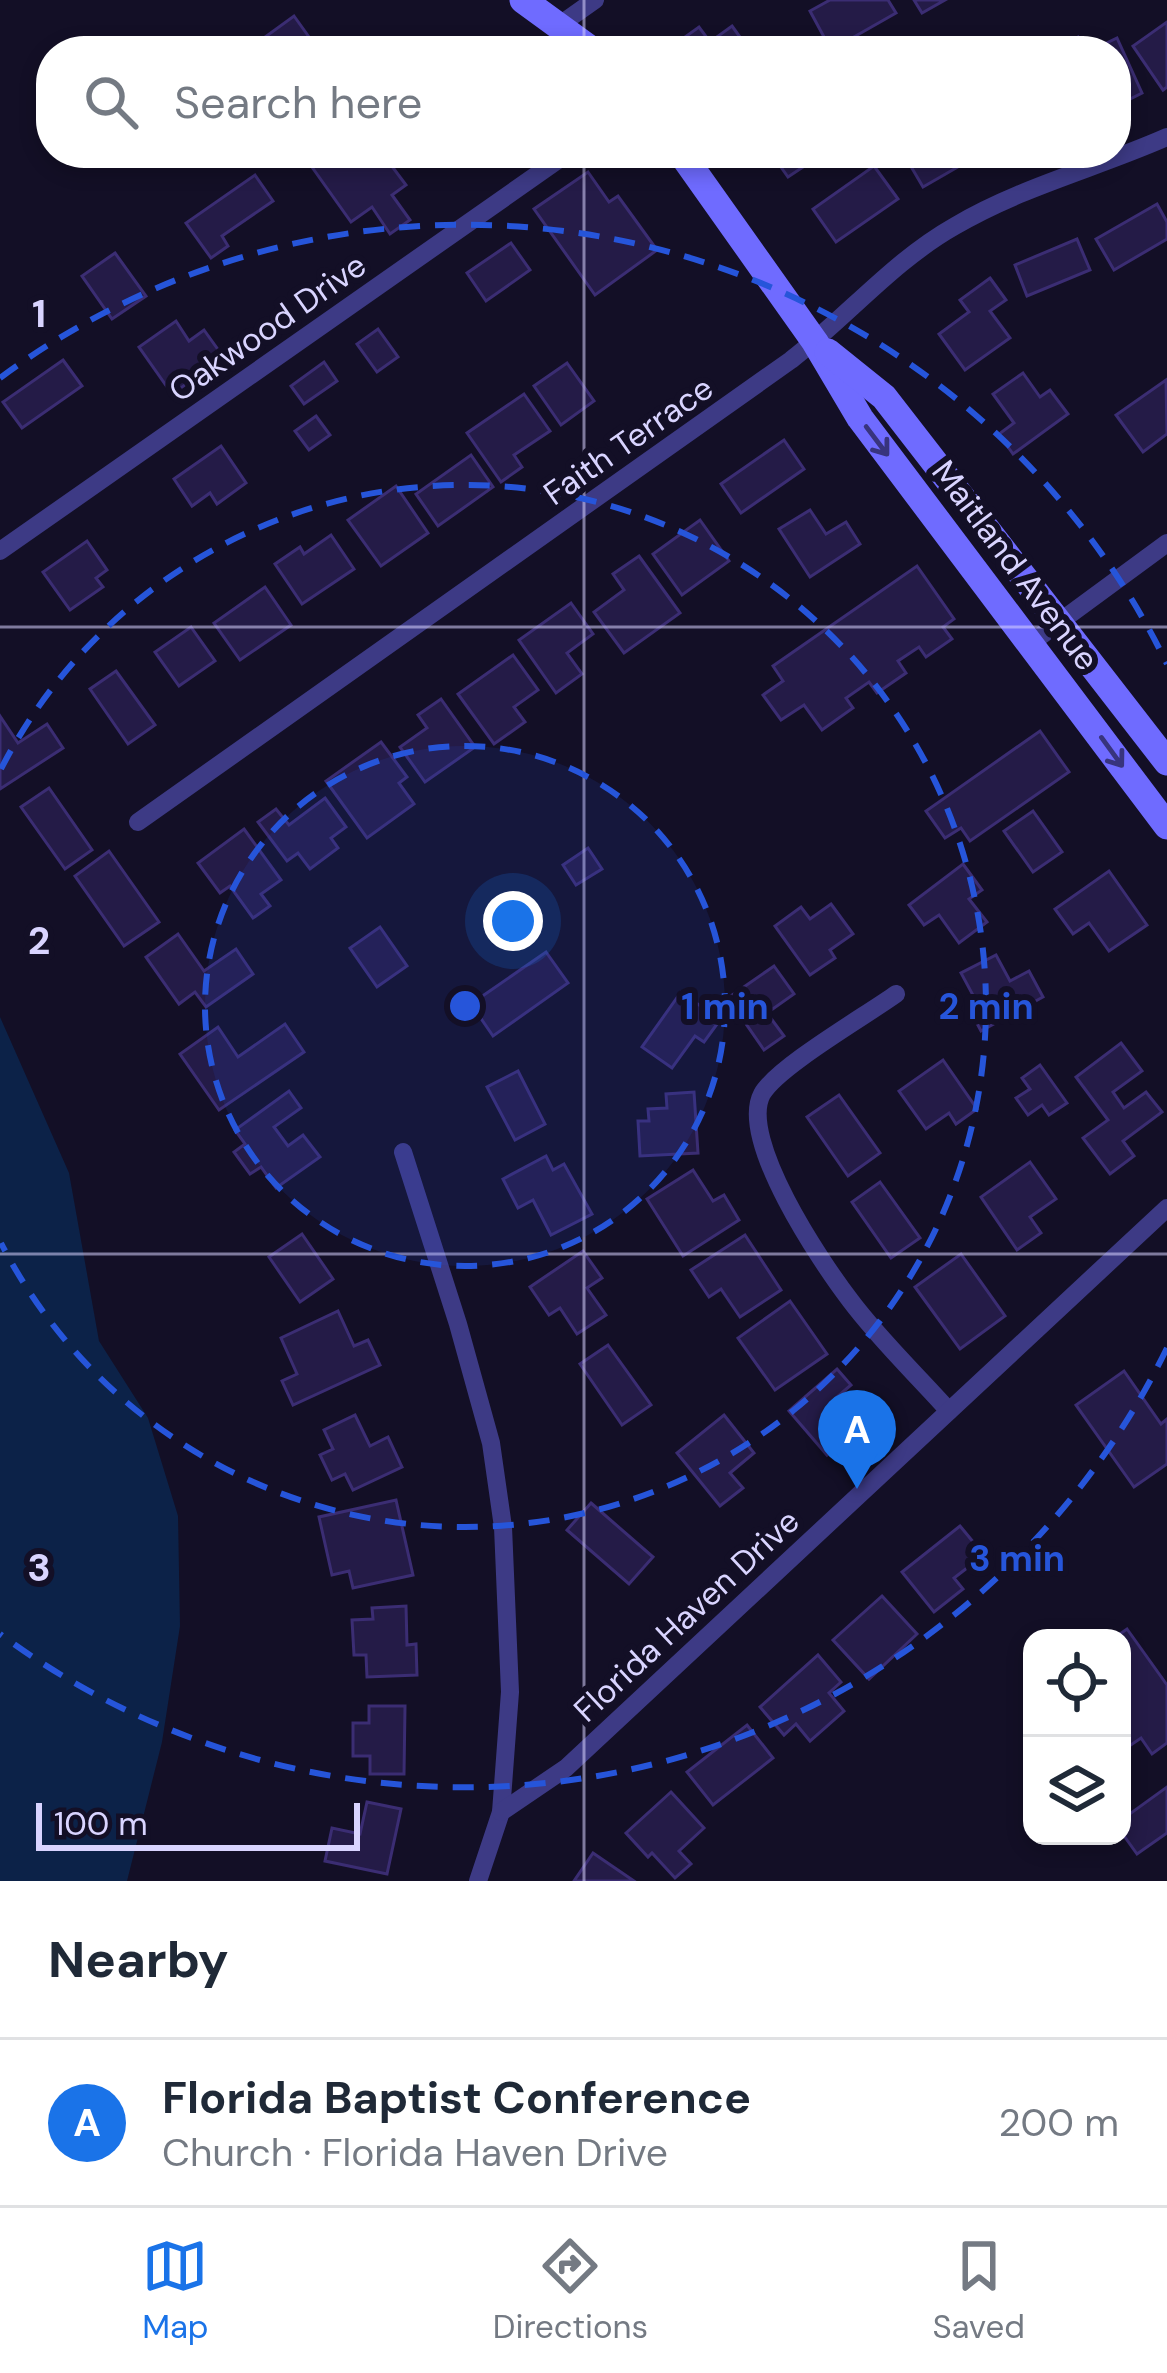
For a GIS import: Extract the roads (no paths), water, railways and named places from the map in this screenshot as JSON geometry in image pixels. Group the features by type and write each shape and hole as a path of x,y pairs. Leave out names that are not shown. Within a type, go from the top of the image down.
{"main road":[{"path":"524,0 575,36"},
{"name":"Maitland Avenue","path":"692,168 815,342 860,418 1167,826"},
{"name":"Maitland Avenue","path":"815,342 884,397 1167,762"}],"street":[{"path":"561,24 595,0"},
{"name":"Faith Terrace","path":"1131,151 1167,137"},
{"name":"Oakwood Drive","path":"0,551 547,168"},
{"name":"Faith Terrace","path":"138,822 815,342 872,287 950,228 1088,168"},
{"path":"1031,643 1167,544"},
{"path":"896,994 781,1075 763,1093 757,1132 765,1157 851,1303 949,1411"},
{"path":"403,1152 491,1443 503,1526 510,1692 501,1812 478,1881"},
{"name":"Florida Haven Drive","path":"501,1812 566,1768 1167,1208"}],"water":[{"path":"0,1017 69,1173 99,1341 148,1418 178,1516 180,1626 162,1742 127,1881 0,1881"}],"place":[{"name":"Florida Baptist Conference","path":"857,1489"}]}
